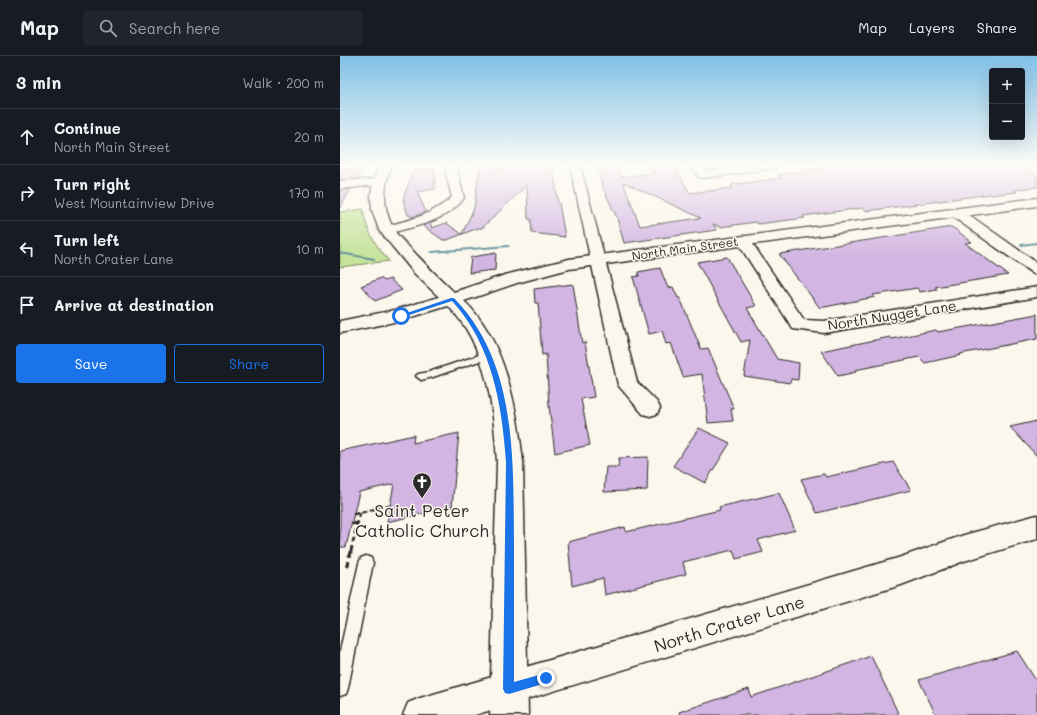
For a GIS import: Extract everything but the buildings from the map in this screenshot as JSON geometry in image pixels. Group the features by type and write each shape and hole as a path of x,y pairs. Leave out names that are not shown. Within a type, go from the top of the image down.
{"street":[{"path":"379,196 379,210 386,230 416,264 466,314 484,342 498,384 507,426 510,462 509,702"},
{"path":"386,230 440,214 451,206 458,198 457,196"},
{"path":"582,196 628,385 650,408"},
{"name":"North Main Street","path":"340,327 360,325 401,316 486,286 543,269 742,240 1037,202"},
{"path":"957,213 1037,270"},
{"name":"North Nugget Lane","path":"742,240 800,325 824,327 1037,292"},
{"name":"North Crater Lane","path":"420,715 509,702 901,571 964,548 1037,527"}],"lane":[{"path":"421,376 430,375 488,355"},
{"path":"340,688 366,563"}],"path":[{"path":"354,514 390,506"},
{"path":"347,567 360,512"},
{"path":"351,524 357,523"}],"green space":[{"path":"363,209 366,224 372,237 379,249 389,261 340,267 340,212"}],"waterway":[{"path":"1021,245 1037,243"},
{"path":"432,252 508,246"},
{"path":"340,253 374,259"}],"place":[{"name":"Saint Peter Catholic Church","path":"422,499"}],"route":[{"path":"401,316 452,299 466,314 484,342 498,384 507,426 510,462 509,689 546,678"}]}
